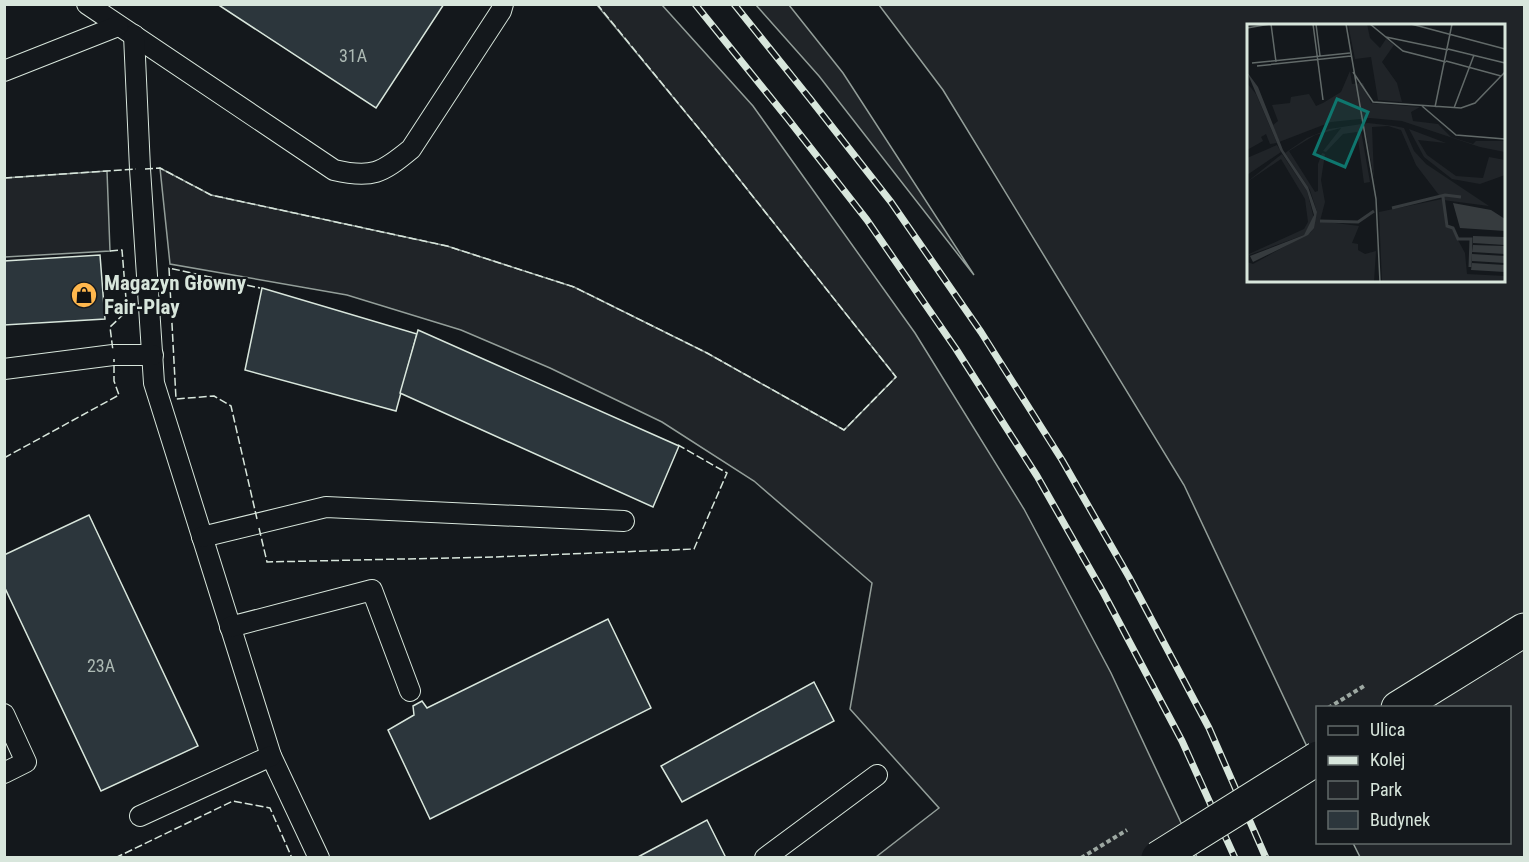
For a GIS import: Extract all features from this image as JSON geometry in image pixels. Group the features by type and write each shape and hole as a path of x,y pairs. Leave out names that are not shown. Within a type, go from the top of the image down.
{"street":[{"path":"1401,706 1524,630"},
{"path":"1158,858 1316,759"}],"lane":[{"path":"87,4 334,170 354,175 376,173 393,164 411,149 501,11 503,4"},
{"path":"4,71 126,31"},
{"path":"126,31 140,169 154,382 271,756 319,858"},
{"path":"4,369 113,355 153,355"},
{"path":"202,537 326,507 624,521"},
{"path":"230,627 372,590 410,691"},
{"path":"4,714 26,762 4,773"},
{"path":"140,816 271,756"},
{"path":"765,858 877,775"}],"path":[{"path":"1331,706 1368,684"}],"green space":[{"path":"597,5 662,5 753,106 915,333 1024,509 1111,673 1197,857 876,857 939,808 850,709 872,583 754,481 662,422 550,368 461,330 347,295 170,264 160,168 211,195 447,246 574,287 707,353 844,430 896,377 705,136"},
{"path":"756,5 789,5 843,73 974,275 819,76"},
{"path":"879,5 1524,5 1524,857 1360,857 1354,844 1511,844 1511,706 1316,706 1316,766 1184,485 943,90"},
{"path":"107,171 110,251 5,257 5,178"}],"building":[{"path":"217,4 444,4 376,108"},
{"path":"100,255 105,319 4,325 4,261"},
{"path":"262,288 417,334 396,411 245,370"},
{"path":"418,330 679,446 653,507 400,393"},
{"path":"89,515 198,746 101,791 4,586 4,555"},
{"path":"608,619 651,708 430,819 388,730 414,715 413,706 422,701 427,708"},
{"path":"814,682 834,721 682,802 661,766"},
{"path":"707,820 726,858 636,858"}],"railway":[{"path":"695,4 867,220 956,349 1037,476 1103,592 1182,741 1235,858"},
{"path":"734,4 891,202 981,332 1062,460 1129,577 1209,728 1266,858"}],"fence":[{"path":"145,169 160,168 211,195 447,246 574,287 707,353 844,430 896,377 597,4"},
{"path":"4,178 136,169"},
{"path":"110,251 122,250 127,311 110,327 113,351"},
{"path":"257,519 231,406 214,396 176,399 169,268 260,288"},
{"path":"4,458 119,395 114,381 114,359"},
{"path":"259,528 267,562 493,557 694,549 727,473 678,445"},
{"path":"115,858 233,801 270,808 292,858"}],"place":[{"name":"Magazyn Głowny Fair-Play","path":"84,295"}]}
